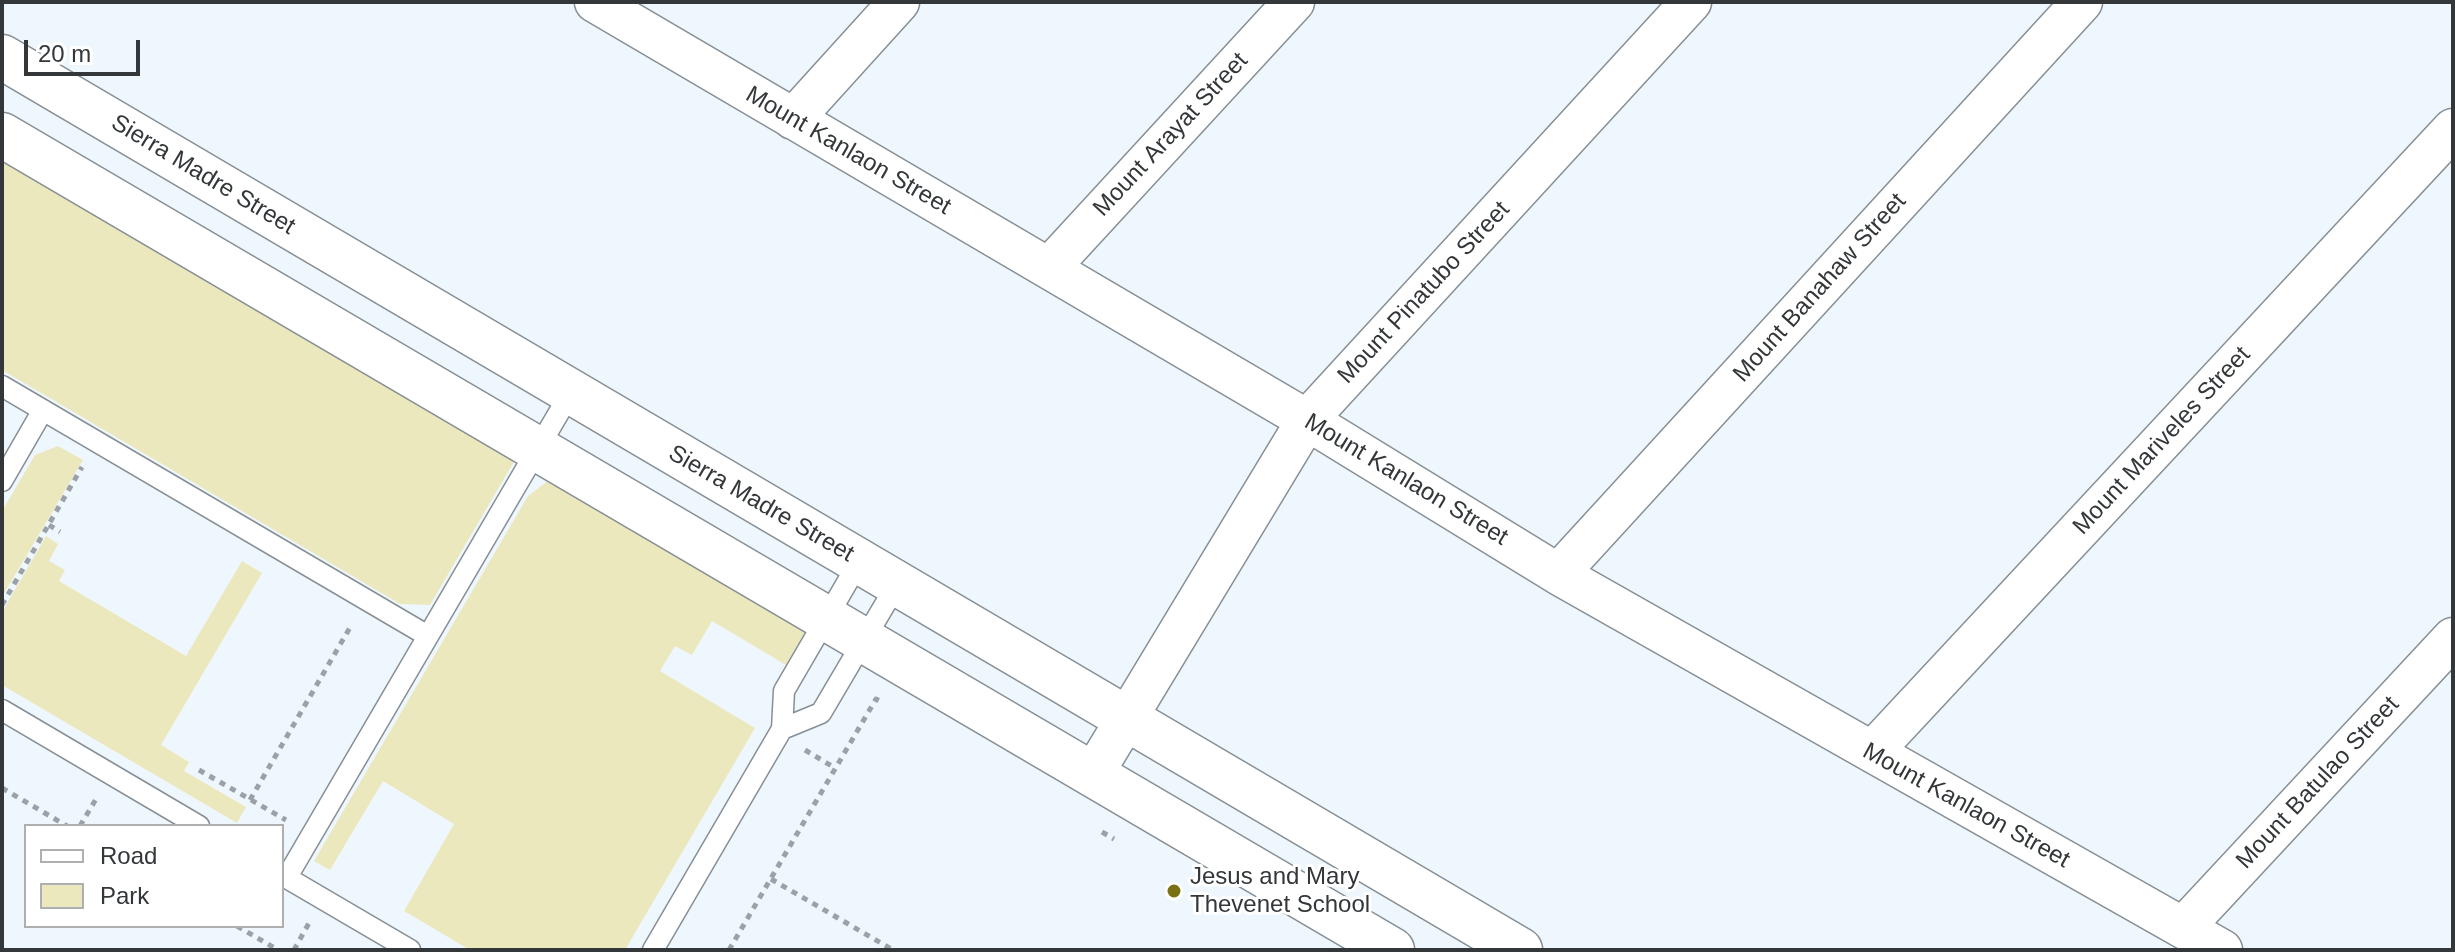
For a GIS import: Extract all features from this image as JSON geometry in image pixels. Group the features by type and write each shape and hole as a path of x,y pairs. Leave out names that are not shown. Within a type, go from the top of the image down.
{"street":[{"name":"Mount Kanlaon Street","path":"595,2 1307,420 1558,574 2222,950"},
{"path":"793,119 899,2"},
{"name":"Mount Arayat Street","path":"1049,268 1294,2"},
{"name":"Mount Pinatubo Street","path":"1093,774 1307,420 1691,2"},
{"name":"Mount Banahaw Street","path":"1558,574 2082,2"},
{"name":"Sierra Madre Street","path":"2,57 1520,950"},
{"name":"Mount Mariveles Street","path":"1872,752 2453,129"},
{"path":"2,135 1392,950"},
{"name":"Mount Batulao Street","path":"2183,928 2453,638"}],"lane":[{"path":"2,386 428,636"},
{"path":"410,950 284,876 571,392"},
{"path":"2,481 43,410"},
{"path":"653,950 782,729 784,691 859,562"},
{"path":"782,729 821,713 897,584"},
{"path":"2,710 196,824"}],"path":[{"path":"2,605 96,442"},
{"path":"49,525 60,532"},
{"path":"250,800 366,600"},
{"path":"729,950 876,699 889,707"},
{"path":"199,770 311,835"},
{"path":"2,788 64,824"},
{"path":"1101,831 1114,839"},
{"path":"771,879 893,950"},
{"path":"240,928 278,950"}],"green space":[{"path":"2,159 515,460 430,605 400,604 2,370"},
{"path":"58,446 83,460 2,597 2,511 35,455"},
{"path":"549,480 805,632 786,665 712,621 692,655 675,646 660,671 755,728 625,950 470,950 404,911 454,824 383,781 330,870 314,861 528,496"},
{"path":"46,536 58,544 49,561 65,570 59,581 186,656 242,561 262,573 161,745 189,762 184,771 246,807 237,823 2,685 2,612"}],"place":[{"name":"Jesus and Mary Thevenet School","path":"1174,891"}]}
